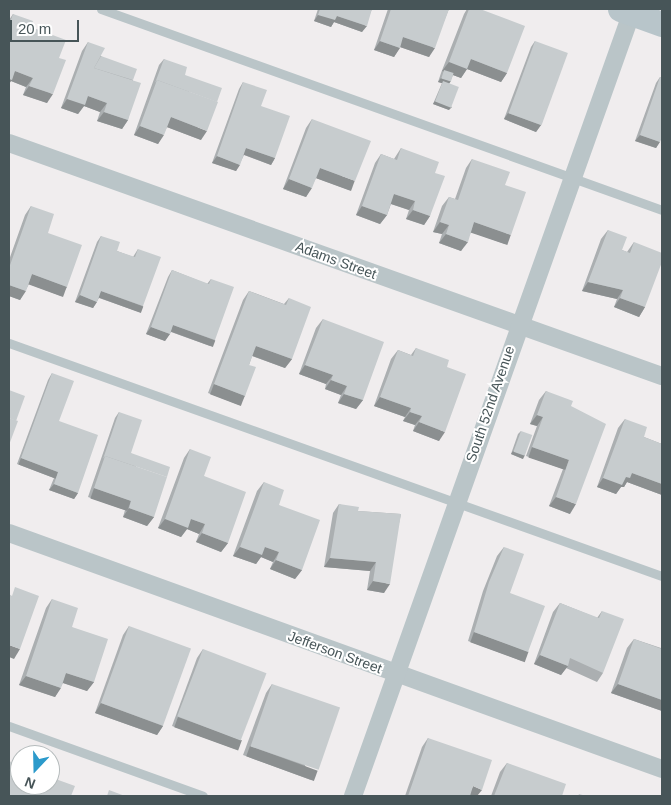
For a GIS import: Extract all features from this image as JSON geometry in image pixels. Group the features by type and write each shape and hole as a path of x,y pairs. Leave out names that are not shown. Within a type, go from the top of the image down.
{"street":[{"name":"South 52nd Avenue","path":"353,796 571,178 628,10"},
{"path":"628,10 662,24"},
{"name":"Adams Street","path":"9,143 662,376"},
{"name":"Jefferson Street","path":"9,534 662,769"}],"lane":[{"path":"101,9 662,210"},
{"path":"9,343 662,576"},
{"path":"9,726 203,796"}],"building":[{"path":"320,9 372,9 367,26 337,16 335,20 318,15"},
{"path":"391,9 449,9 435,48 403,37 400,48 380,41"},
{"path":"469,9 480,9 525,26 507,73 471,59 467,69 449,62"},
{"path":"13,14 33,21 31,27 66,40 59,58 66,60 53,94 29,86 33,78 15,71 12,80 9,79 9,25"},
{"path":"535,41 568,53 542,125 509,113"},
{"path":"88,42 105,48 94,68 141,83 128,120 104,112 107,103 88,96 85,105 67,99"},
{"path":"101,56 137,69 133,80 94,68"},
{"path":"164,59 187,67 185,75 222,88 217,102 157,80 155,83"},
{"path":"444,70 454,73 451,82 441,79"},
{"path":"660,77 662,78 662,136 660,142 640,135"},
{"path":"157,80 218,102 207,131 171,117 164,135 140,126"},
{"path":"443,81 459,87 451,108 435,102"},
{"path":"243,82 267,90 261,106 290,116 275,158 246,148 240,165 217,156"},
{"path":"312,119 371,141 355,181 320,168 312,188 289,179"},
{"path":"401,148 439,162 435,173 445,176 430,216 413,210 415,201 394,194 387,215 362,206 381,154 397,160"},
{"path":"472,159 510,172 505,185 526,192 511,235 474,222 468,242 446,234 449,225 440,222 449,197 458,200"},
{"path":"31,206 54,214 48,233 82,245 67,287 32,274 26,291 9,285 9,268"},
{"path":"608,230 627,237 622,250 630,253 634,242 662,253 662,262 645,307 620,298 623,290 588,282"},
{"path":"101,236 120,242 117,251 135,257 138,249 161,257 143,306 101,291 97,302 80,295"},
{"path":"172,270 209,284 211,279 234,287 215,340 173,325 170,334 151,327"},
{"path":"249,291 286,305 289,298 311,307 292,359 256,346 249,365 256,367 245,396 214,384"},
{"path":"323,319 384,342 363,400 344,394 347,386 331,380 333,375 305,365"},
{"path":"416,348 449,360 447,367 466,374 445,432 419,422 422,416 410,412 411,408 380,397 398,350 413,356"},
{"path":"52,373 74,381 59,421 98,435 78,493 54,484 58,472 21,458"},
{"path":"9,390 25,396 16,421 9,418"},
{"path":"546,391 573,401 571,406 606,424 576,504 556,497 569,460 532,447 543,417 537,415"},
{"path":"119,412 142,420 131,453 170,467 167,477 105,456 103,459"},
{"path":"9,418 18,421 9,445"},
{"path":"625,419 647,427 644,437 662,444 662,484 632,473 630,478 626,477 622,485 603,478"},
{"path":"521,431 532,435 525,456 513,452"},
{"path":"190,449 211,457 204,476 246,492 228,543 202,533 205,524 191,519 188,528 165,519"},
{"path":"105,456 167,477 154,517 129,508 131,501 94,488"},
{"path":"264,482 284,490 279,505 320,520 302,570 276,560 279,552 265,547 262,555 240,547"},
{"path":"339,504 359,507 358,511 401,514 390,584 373,581 376,562 330,558"},
{"path":"504,547 524,554 510,593 545,606 528,652 474,632 489,582"},
{"path":"15,587 39,596 20,649 9,645 9,594 12,596"},
{"path":"52,599 78,608 72,627 108,639 94,682 66,673 61,688 26,676"},
{"path":"560,603 599,618 602,611 624,619 603,673 570,658 568,666 540,655"},
{"path":"129,626 191,649 163,726 101,703"},
{"path":"634,639 662,649 662,700 618,684"},
{"path":"203,649 266,673 241,741 177,716"},
{"path":"272,684 340,707 319,770 251,746"},
{"path":"428,738 492,760 482,790 473,786 470,796 408,796"},
{"path":"9,761 10,795 60,795 60,781 75,786 71,796 9,796"},
{"path":"507,763 566,784 562,796 494,796"},
{"path":"109,790 125,796 107,796"}]}
